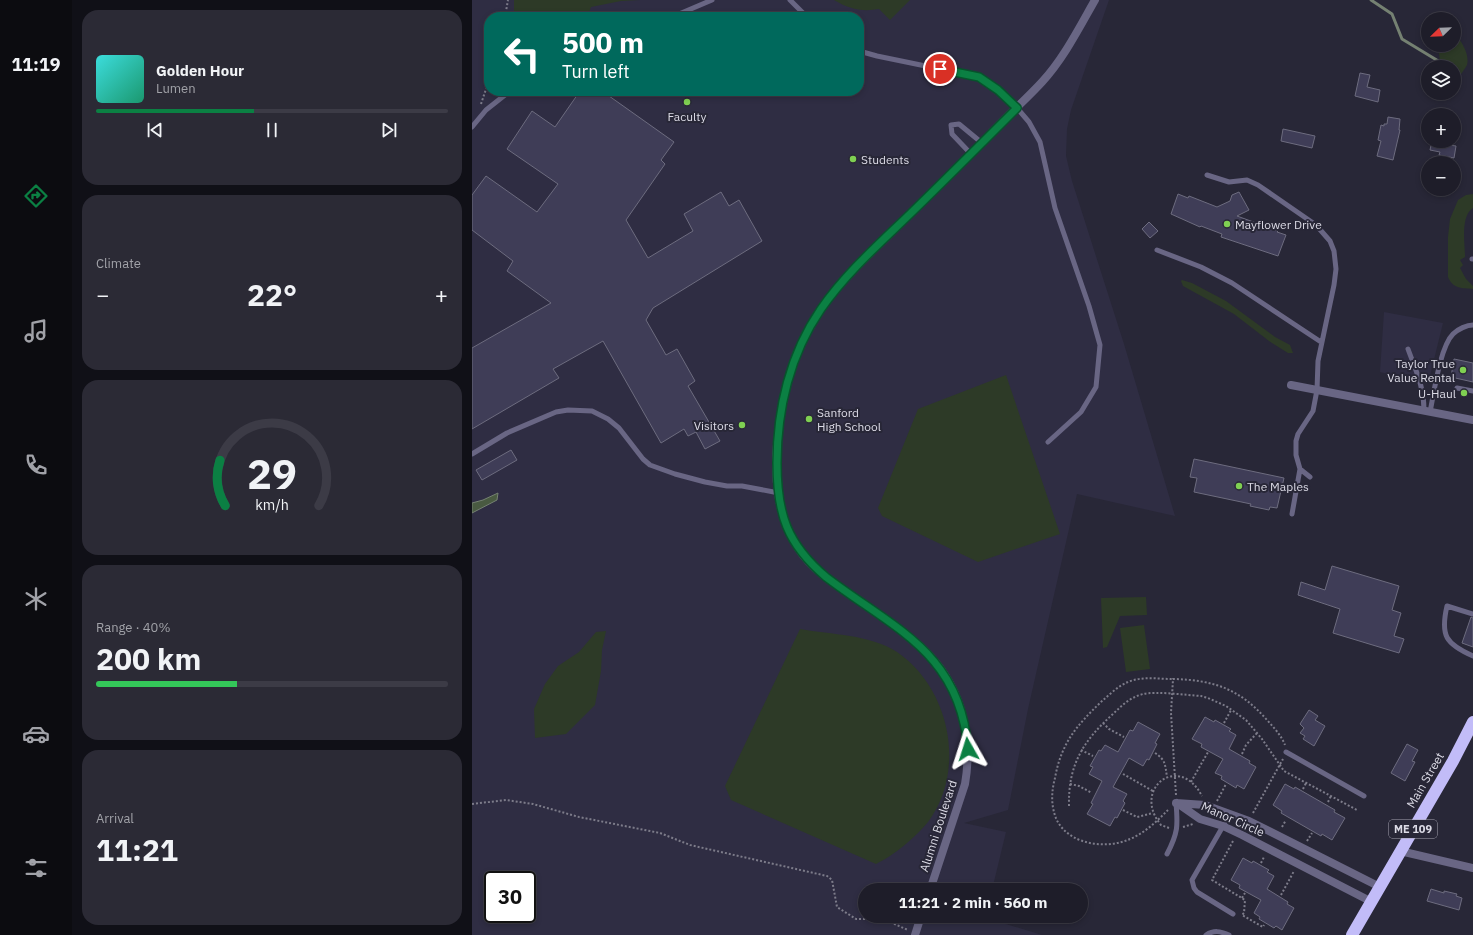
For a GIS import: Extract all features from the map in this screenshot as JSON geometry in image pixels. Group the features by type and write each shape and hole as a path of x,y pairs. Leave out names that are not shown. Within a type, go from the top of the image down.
{"highway":[{"name":"Main Street","path":"1352,935 1453,761 1473,722"}],"street":[{"name":"Alumni Boulevard","path":"932,883 966,784 968,769 967,736 958,701 943,672 920,647 906,634 839,587 814,567 799,550 784,521 779,493 777,451 782,403 792,367 804,338 822,308 854,269 1043,82 1075,36 1095,0"},
{"path":"1291,385 1473,420"},
{"name":"Manor Circle","path":"1176,803 1205,805 1249,821 1380,887"},
{"name":"Manor Circle","path":"1176,803 1200,819 1223,826 1372,902"},
{"path":"1400,851 1473,868"},
{"path":"915,934 919,923"}],"lane":[{"path":"684,12 712,0"},
{"path":"790,0 802,12"},
{"path":"864,52 979,77 998,90 1017,108 1029,122 1040,142 1055,208 1089,306 1100,344 1096,387 1081,412 1048,442"},
{"path":"472,128 492,105 504,96"},
{"path":"971,154 952,134 951,125 958,124 982,143"},
{"path":"1206,175 1229,182 1247,180 1258,185 1316,225 1330,241 1334,251 1336,269 1331,302 1321,342 1318,361 1317,390 1313,412 1298,434 1296,441 1296,455 1300,469 1292,514"},
{"path":"1157,250 1201,267 1232,283 1321,342"},
{"path":"1427,411 1448,342 1454,334 1470,325 1473,325"},
{"path":"1408,349 1421,382 1427,411"},
{"path":"1457,388 1473,391"},
{"path":"472,454 507,433 556,412 568,410 592,412 608,419 619,428 643,459 650,465 705,482 727,486 742,486 779,493"},
{"path":"1300,469 1310,477"},
{"path":"1473,614 1447,606 1444,626 1446,636 1457,650 1473,656"},
{"path":"1286,752 1364,796"},
{"path":"1167,854 1175,837 1178,825 1176,803"},
{"path":"1230,814 1192,880 1194,888 1198,892 1233,914"},
{"path":"1206,935 1218,931 1228,935"}],"path":[{"path":"506,12 508,0"},
{"path":"476,122 484,96"},
{"path":"1173,679 1172,713 1176,803 1148,828 1131,839 1115,844 1098,844 1079,840 1065,831 1056,819 1053,810 1053,784 1061,752 1078,726 1111,694 1126,683 1141,679 1173,679 1203,681 1241,696 1256,707 1284,741 1286,752 1280,766 1249,821"},
{"path":"1069,806 1070,784 1074,765 1081,750 1103,723 1132,698 1150,693 1208,698 1231,709 1246,720 1284,771 1357,810"},
{"path":"1224,723 1231,709"},
{"path":"1103,723 1109,729 1124,737"},
{"path":"1242,754 1246,745 1257,733"},
{"path":"1081,750 1093,756"},
{"path":"1191,782 1208,752"},
{"path":"1155,753 1164,761 1168,777"},
{"path":"1123,774 1153,792"},
{"path":"1303,789 1306,782"},
{"path":"1070,784 1079,786 1092,794"},
{"path":"1216,802 1226,784"},
{"path":"1328,802 1331,796"},
{"path":"472,804 506,800 533,804 579,817 660,833 690,845 827,876 832,880 837,907 856,918 883,919 915,934"},
{"path":"1123,810 1137,817 1152,813"},
{"path":"1281,830 1286,820"},
{"path":"1306,843 1312,833"},
{"path":"1235,839 1212,880 1245,900 1244,913 1242,915 1263,927 1264,925"},
{"path":"1261,863 1267,853"},
{"path":"1281,895 1296,868"},
{"path":"1242,898 1245,893"}],"shaded area":[{"name":"Sanford High School","path":"472,0 1109,0 1071,110 1067,129 1066,156 1072,181 1124,344 1175,516 1077,494 1028,709 1008,810 964,823 1006,832 994,883 858,883 858,923 1002,923 1042,935 472,935"},
{"path":"514,0 640,0 621,1 591,7 589,12 514,12"},
{"path":"834,0 910,0 890,20 879,9 856,9 845,6"},
{"path":"1461,42 1466,52 1468,61 1467,65 1461,74 1461,60 1439,60 1439,53 1461,52"},
{"path":"1473,194 1473,208 1466,217 1464,231 1465,257 1460,260 1463,265 1460,268 1466,279 1473,286 1473,289 1455,286 1448,277 1448,237 1450,219 1458,200 1466,195"},
{"path":"1182,280 1192,283 1226,301 1275,337 1290,345 1293,353 1288,353 1269,341 1234,314 1183,286"},
{"path":"1384,312 1443,323 1428,384 1380,372"},
{"path":"1006,375 1060,534 978,562 882,516 878,508 918,409"},
{"path":"498,493 497,500 472,513 472,503"},
{"path":"1146,597 1147,615 1120,616 1107,647 1103,648 1101,598"},
{"path":"1144,625 1150,669 1126,672 1120,628"},
{"path":"800,629 862,638 886,646 897,652 915,668 930,686 940,708 947,731 949,755 947,779 940,801 928,822 917,834 904,846 883,861 876,864 731,800 725,786"},
{"path":"606,631 595,705 566,734 535,738 534,709 545,684 558,666 579,652 596,632"}],"building":[{"path":"1360,73 1370,75 1367,87 1380,90 1378,102 1355,96"},
{"path":"577,96 609,96 674,142 661,160 665,164 626,220 648,258 693,231 684,214 721,192 729,206 739,200 762,241 653,308 646,320 666,355 677,349 695,381 688,386 720,441 705,449 696,432 688,436 684,429 661,443 603,341 553,369 559,378 472,429 472,348 551,303 507,271 513,261 472,230 472,195 486,176 537,212 558,184 507,149 532,111 555,127"},
{"path":"1388,117 1400,119 1400,130 1393,160 1377,156 1381,141 1378,140 1381,125 1384,126 1384,124 1387,124"},
{"path":"1283,129 1315,136 1312,148 1281,141"},
{"path":"1430,148 1456,148 1454,156 1439,155 1440,152 1430,150"},
{"name":"Mayflower Drive","path":"1239,192 1249,210 1237,216 1286,235 1278,256 1221,237 1222,234 1201,226 1200,227 1171,214 1178,194 1188,198 1189,196 1217,207 1230,201 1232,195"},
{"path":"1149,222 1158,231 1150,238 1142,229"},
{"name":"Taylor True Value Rental","path":"1454,359 1473,363 1473,382 1451,377"},
{"path":"511,450 517,460 482,480 476,470"},
{"name":"The Maples","path":"1194,459 1284,478 1277,508 1270,507 1269,510 1250,506 1251,504 1194,492 1197,478 1190,477"},
{"path":"1332,566 1399,586 1392,610 1401,613 1394,636 1404,639 1399,653 1333,633 1340,609 1298,595 1301,582 1325,590"},
{"path":"1471,617 1473,618 1473,647 1462,643"},
{"path":"1309,710 1318,716 1315,720 1325,726 1314,746 1303,739 1305,736 1300,733 1304,728 1300,724"},
{"path":"1205,717 1214,722 1215,720 1231,729 1229,731 1236,735 1229,749 1250,761 1249,763 1256,767 1244,789 1237,785 1236,788 1221,779 1222,776 1215,773 1223,759 1201,747 1202,744 1192,739"},
{"path":"1138,722 1160,734 1149,760 1147,759 1143,766 1129,758 1113,787 1127,794 1123,801 1125,803 1117,818 1115,817 1110,826 1087,814 1093,804 1091,803 1102,781 1089,774 1093,767 1090,766 1099,750 1101,751 1105,745 1118,752 1130,730 1133,731"},
{"path":"1407,744 1418,750 1412,761 1415,762 1405,781 1391,773"},
{"path":"1285,784 1294,789 1295,787 1335,810 1334,812 1345,818 1332,840 1322,834 1321,836 1281,813 1282,811 1273,805"},
{"path":"1243,858 1252,863 1253,861 1269,870 1267,872 1274,876 1267,889 1288,902 1287,904 1294,908 1282,930 1276,926 1274,928 1259,919 1260,917 1254,913 1261,900 1239,888 1240,885 1231,880"},
{"path":"1431,889 1444,893 1444,891 1457,894 1456,896 1462,898 1459,910 1427,901"}],"waterway":[{"path":"1371,0 1392,14 1402,39 1437,60"}],"place":[{"name":"Faculty","path":"687,102"},
{"name":"Students","path":"853,159"},
{"name":"Mayflower Drive","path":"1227,224"},
{"name":"Taylor True Value Rental","path":"1463,370"},
{"name":"U-Haul","path":"1464,393"},
{"name":"Sanford High School","path":"809,419"},
{"name":"Visitors","path":"742,425"},
{"name":"The Maples","path":"1239,486"}],"route":[{"path":"940,69 979,77 998,90 1017,108 854,269 842,282 814,320 804,338 786,385 781,409 777,469 781,508 784,521 799,550 814,567 826,577 906,634 930,656 943,672 958,701 965,725 968,749"}]}
